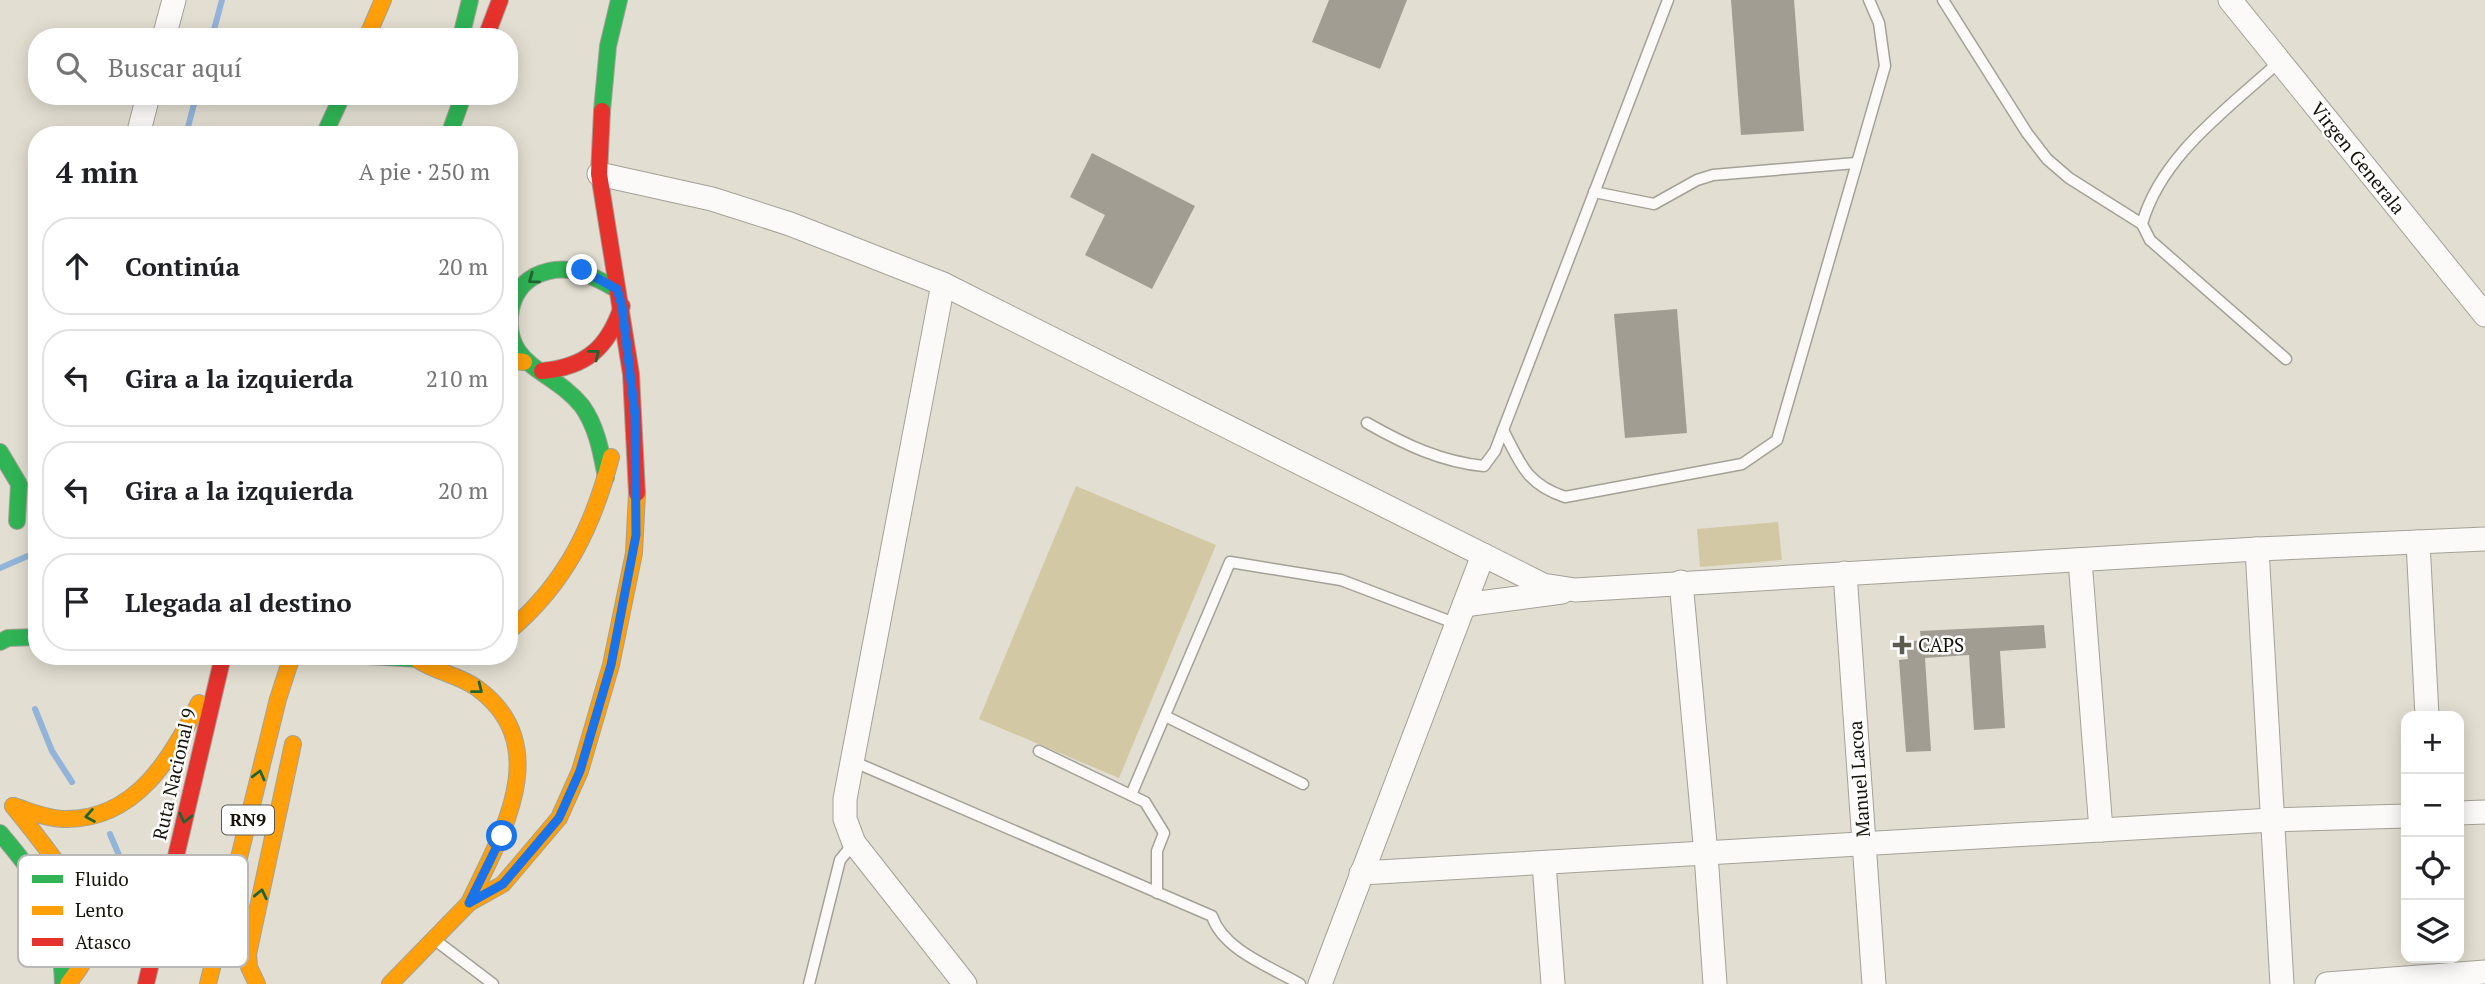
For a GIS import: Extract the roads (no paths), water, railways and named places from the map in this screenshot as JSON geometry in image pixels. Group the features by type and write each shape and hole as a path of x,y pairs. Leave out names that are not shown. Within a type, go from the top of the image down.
{"main road":[{"path":"371,28 384,0"},
{"path":"378,28 384,0"},
{"path":"463,28 470,0"},
{"path":"489,28 500,0"},
{"path":"393,983 469,903 503,884 559,818 590,738 611,665 634,553 636,452 631,374 622,306 599,174 603,83 619,0"},
{"path":"328,126 338,105"},
{"path":"437,126 443,105"},
{"path":"452,126 460,105"},
{"path":"518,294 527,280 551,267 582,270 617,289"},
{"path":"542,371 565,370 581,364 604,348 615,331 622,306"},
{"path":"518,361 542,371 583,408 598,435 606,477"},
{"path":"518,623 553,591 574,560 606,477 631,374"},
{"path":"0,452 12,467 22,499 17,521"},
{"path":"12,467 28,471"},
{"path":"0,535 28,515"},
{"path":"0,642 8,638 28,637"},
{"path":"9,801 65,819 106,813 129,801 158,773 185,733 217,665"},
{"name":"Ruta Nacional 9","path":"176,855 219,665"},
{"name":"RN9","path":"240,855 278,699 289,665"},
{"path":"425,665 464,679 494,703 508,720 520,761 511,815 469,903"},
{"path":"257,984 248,954 296,728"},
{"path":"9,801 31,855"},
{"path":"9,801 49,855"},
{"path":"0,833 19,855"},
{"path":"65,984 77,967"},
{"path":"128,984 136,967"},
{"name":"RN9","path":"208,984 212,967"}],"street":[{"path":"166,28 174,0"},
{"name":"Virgen Generala","path":"2230,0 2485,315"},
{"path":"140,126 146,105"},
{"path":"599,174 725,203 790,224 943,284 1543,585 1575,590"},
{"path":"943,284 852,761 845,819 854,843 965,984"},
{"path":"1461,614 1575,590 1681,582 2256,549 2485,539"},
{"path":"2418,542 2427,711"},
{"path":"2256,549 2282,984"},
{"path":"1320,984 1483,555"},
{"path":"2080,561 2101,830"},
{"name":"Manuel Lacoa","path":"1845,573 1874,984"},
{"path":"1681,582 1715,984"},
{"path":"2464,813 2485,812"},
{"path":"1361,873 2272,820 2401,816"},
{"path":"1544,863 1553,984"},
{"path":"2327,984 2485,972"}],"lane":[{"path":"1367,423 1406,446 1460,464 1484,466 1495,451 1668,0"},
{"path":"1503,430 1529,479 1546,491 1565,497 1742,464 1777,440 1885,66 1879,23 1868,0"},
{"path":"1943,0 2026,133 2047,159 2069,177 2141,224 2150,240 2286,359"},
{"path":"2141,224 2145,212 2179,155 2280,61"},
{"path":"1594,192 1654,204 1697,180 1713,175 1856,163"},
{"path":"1131,795 1230,562 1341,580 1461,614"},
{"path":"1164,716 1303,784"},
{"path":"1039,751 1145,802 1164,833 1157,850 1157,893"},
{"path":"852,761 1212,916 1217,931 1300,984"},
{"path":"809,984 840,860 854,843"},
{"path":"433,939 493,984"}],"waterway":[{"path":"214,28 222,0"},
{"path":"188,126 194,105"},
{"path":"0,568 28,556"},
{"path":"35,709 52,751 72,782"},
{"path":"110,834 119,855"}],"place":[{"name":"CAPS","path":"1902,645"}]}
